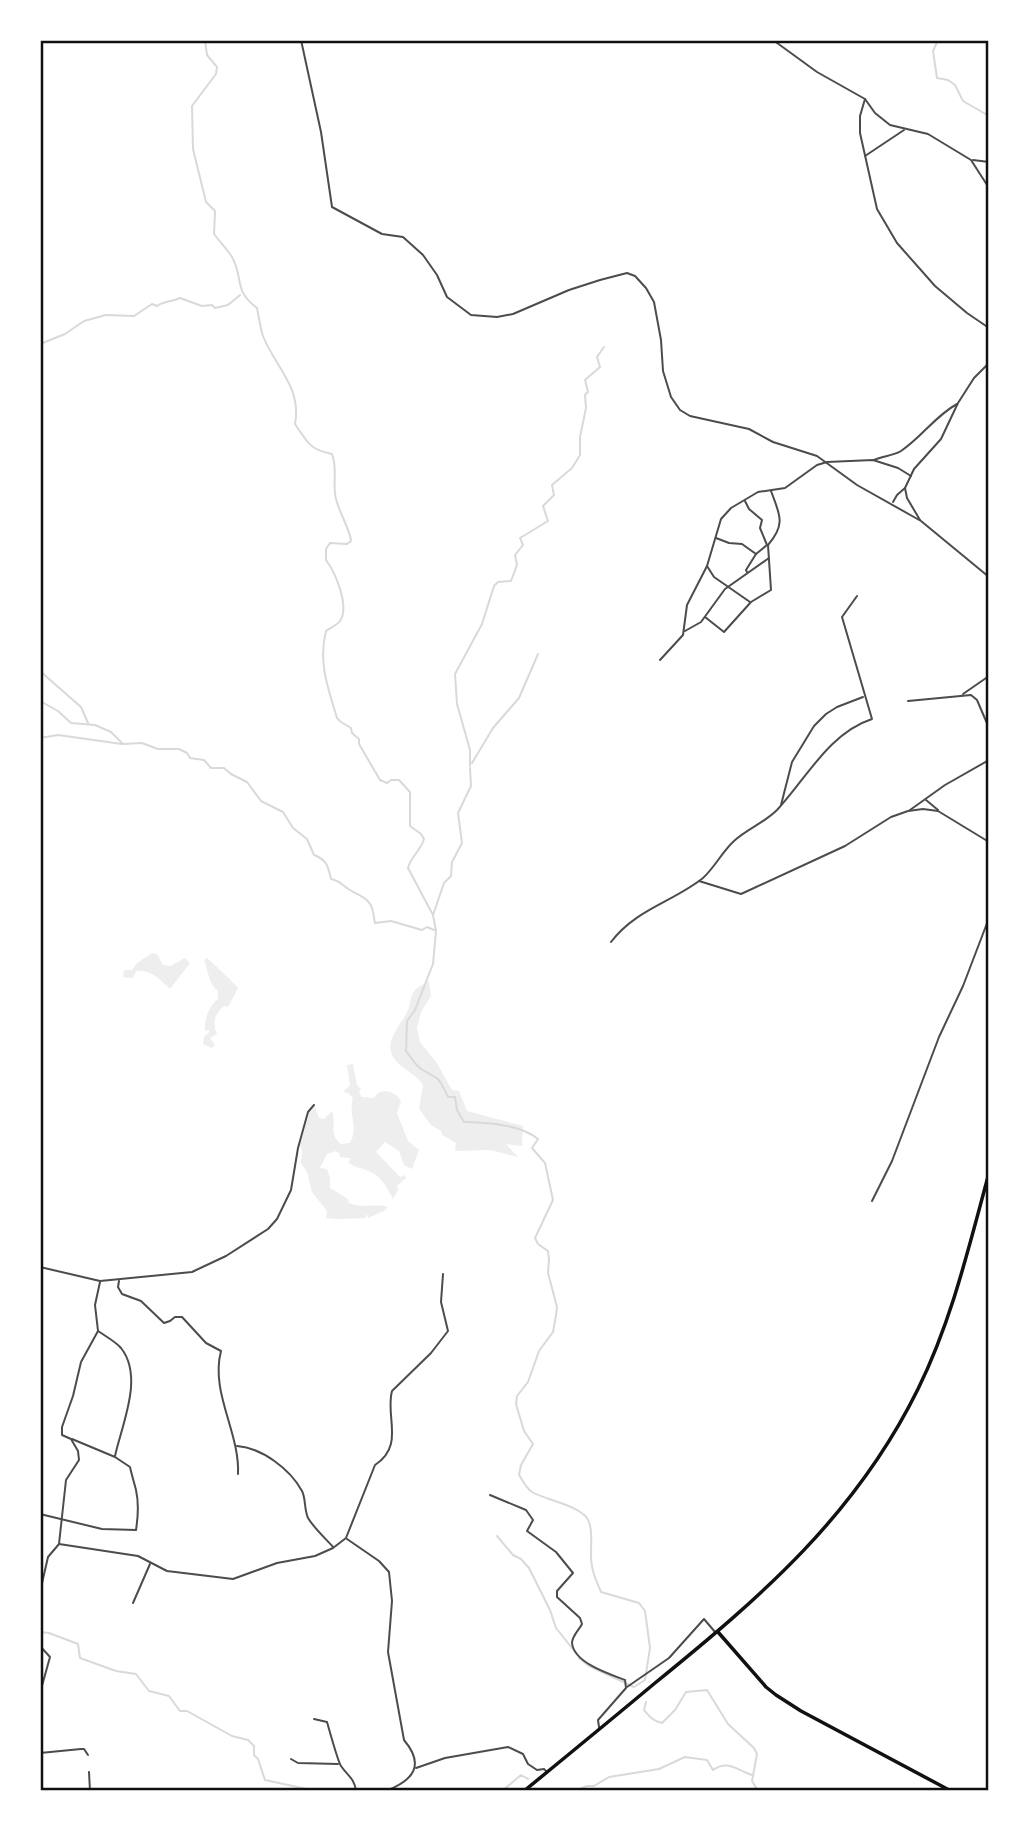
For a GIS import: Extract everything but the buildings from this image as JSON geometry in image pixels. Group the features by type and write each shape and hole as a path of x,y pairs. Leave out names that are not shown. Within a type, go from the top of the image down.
{"main road":[{"path":"524,1791 717,1632 812,1544 856,1490 899,1425 922,1379 944,1326 963,1269 989,1172"},
{"path":"717,1632 776,1695 951,1791"}],"street":[{"path":"301,40 324,151 332,207 382,234 403,237 423,255 437,275 447,297 471,314 497,317 513,314 600,280 627,273 635,276 654,302 663,371 671,397 680,410 690,416 749,429 773,442 827,461 857,485 921,521 989,577"},
{"path":"772,40 817,72 865,99 883,120 904,130 928,134 971,160 989,162"},
{"path":"865,99 860,116 860,134 877,209 897,243 935,286 989,328"},
{"path":"864,156 904,130"},
{"path":"971,160 989,188"},
{"path":"893,503 924,457 941,439 958,403 979,372 989,363"},
{"path":"873,460 898,453 933,421 958,403"},
{"path":"660,660 667,650 678,643 684,632 687,605 706,566 721,519 744,500 762,491 779,490 791,485 817,465 827,461 873,460 884,462 911,475"},
{"path":"905,488 907,498 921,521"},
{"path":"747,572 756,554 779,531 780,523 771,490"},
{"path":"705,617 724,632 751,602 771,590 767,545 760,528 762,520 749,509 744,500"},
{"path":"715,537 729,543 743,544 756,554"},
{"path":"684,632 698,625 728,587 769,558"},
{"path":"706,566 709,572 751,602"},
{"path":"611,942 621,930 642,914 698,880 711,869 733,842 781,806 824,754 858,725 872,719 842,617 858,596"},
{"path":"962,695 989,676"},
{"path":"908,701 962,695 974,697 989,728"},
{"path":"781,806 792,762 814,726 838,707 864,697"},
{"path":"908,811 945,785 989,760"},
{"path":"925,799 939,811 989,842"},
{"path":"698,880 741,894 845,846 891,817 923,809 939,811"},
{"path":"872,1201 892,1161 939,1037 963,986 989,918"},
{"path":"40,1267 100,1281 155,1278 201,1269 226,1256 273,1225 291,1190 308,1112 314,1105"},
{"path":"59,1544 138,1556 167,1571 233,1579 277,1563 315,1556 333,1548 346,1538 375,1465 384,1459 390,1449 393,1430 392,1391 431,1353 448,1331 441,1302 443,1274"},
{"path":"119,1280 118,1287 122,1294 141,1301 164,1323 175,1317 182,1317 206,1343 221,1351 218,1362 219,1389 239,1455 238,1474"},
{"path":"40,1514 102,1528 136,1530 136,1487 132,1482 130,1467 115,1457 62,1435 81,1362 98,1331 95,1305 100,1281"},
{"path":"98,1331 121,1348 130,1367 131,1392 115,1457"},
{"path":"40,1592 48,1558 59,1544 66,1480 79,1460 78,1451 71,1439"},
{"path":"235,1446 256,1449 295,1480 304,1494 306,1513 310,1521 333,1548"},
{"path":"490,1494 526,1510 533,1520 527,1531 556,1552 573,1573 557,1591 557,1597 582,1624 572,1639 572,1646 589,1665 625,1680 626,1688"},
{"path":"346,1538 379,1561 389,1572 392,1601 388,1652 404,1740 413,1751 415,1768 414,1773 399,1786 386,1791"},
{"path":"133,1603 150,1563"},
{"path":"40,1602 40,1618"},
{"path":"600,1729 598,1720 626,1688 669,1658 704,1619 717,1632"},
{"path":"40,1646 50,1657 40,1693"},
{"path":"314,1719 327,1722 339,1756 339,1764 355,1782 356,1791"},
{"path":"415,1768 445,1758 508,1747 523,1755 528,1764 537,1770 544,1769 547,1773"},
{"path":"40,1753 84,1749 88,1755"},
{"path":"292,1759 298,1763 339,1764"},
{"path":"89,1772 90,1791"}],"shaded area":[{"path":"152,953 157,954 163,965 170,966 185,958 190,963 170,989 146,972 136,971 133,978 123,977 124,970 132,970"},
{"path":"207,958 238,988 228,1007 224,1006 218,1012 215,1022 217,1034 210,1038 215,1045 212,1048 203,1044 204,1037 210,1031 205,1030 205,1022 218,999 218,991 209,977 204,960"},
{"path":"429,981 431,996 421,1012 417,1028 420,1042 437,1063 452,1090 459,1091 467,1111 523,1126 522,1146 506,1144 518,1157 490,1150 455,1151 456,1143 431,1125 419,1109 423,1085 395,1060 390,1049 413,993"},
{"path":"353,1064 362,1097 374,1098 385,1091 394,1093 399,1098 401,1101 397,1113 408,1141 419,1150 412,1169 404,1165 399,1151 385,1142 376,1152 400,1177 405,1175 406,1178 397,1186 398,1190 393,1199 376,1175 351,1165 350,1158 340,1157 336,1151 327,1154 320,1168 327,1169 330,1188 354,1205 388,1207 368,1218 367,1214 365,1218 326,1218 327,1211 312,1192 307,1172 301,1163 300,1146 309,1113 315,1107 319,1118 324,1119 332,1111 337,1140 341,1144 350,1143 354,1132 353,1098 343,1092 350,1085 347,1065"}],"waterway":[{"path":"205,40 207,55 217,67 216,74 192,106 193,149 206,202 215,211 214,234 232,257 245,296 257,308 263,336 295,399 295,424 310,444 318,450 332,454 336,499 351,541 347,544 330,543 326,549 326,560 337,581 343,607 340,621 326,631 324,642 325,675 330,696 337,718 351,728 352,733 359,739 359,744 380,780 387,783 399,780 410,792 410,826 424,839 408,868 433,915 436,931 433,964 415,1010 407,1021 406,1051 419,1067 438,1079 448,1097 455,1097 457,1110 464,1122 503,1125 531,1134 538,1139 532,1148 545,1163 553,1200 535,1238 538,1244 548,1251 548,1273 557,1307 553,1332 539,1351 528,1382 517,1396 516,1404 524,1431 533,1444 521,1465 519,1475 532,1492 586,1516 591,1532 593,1569 601,1592 639,1603 645,1611 650,1648 645,1680 634,1687 589,1666 579,1658"},
{"path":"938,40 933,51 937,78 948,80 955,85 963,101 989,116"},
{"path":"40,344 65,334 84,321 106,315 134,316 152,304 157,306 180,298 215,308 228,305 240,295"},
{"path":"470,766 470,750 457,704 455,674 482,624 494,586 498,582 511,581 517,565 515,555 523,545 520,538 548,521 543,506 554,495 552,485 572,468 580,455 585,395 588,392 585,380 600,367 597,357 604,347"},
{"path":"472,763 493,728 519,698 538,654"},
{"path":"40,671 81,707 88,723"},
{"path":"40,701 58,711 71,723 95,725 111,732 123,744 142,743 158,749 179,749 190,758 204,760 211,768 224,768 247,782 261,801 283,812 293,828 307,839 314,855 326,864 331,879 340,882 370,903 375,923 391,921 422,930 427,927 434,930"},
{"path":"40,738 58,735 122,744"},
{"path":"433,915 444,883 451,876 452,862 462,843 458,813 471,786 470,768"},
{"path":"497,1536 513,1555 529,1568 556,1628 576,1653"},
{"path":"40,1632 78,1644 80,1658 116,1671 136,1674 149,1691 169,1696 180,1711 187,1711 232,1736 248,1740 254,1746 254,1755 265,1780 316,1791"},
{"path":"646,1702 644,1710 662,1723 675,1710 686,1692 707,1690 728,1724 754,1748 757,1754 752,1781 758,1791"},
{"path":"575,1791 594,1786 609,1777 659,1769 685,1757 707,1760 713,1770 728,1766 752,1775"},
{"path":"502,1791 521,1775 528,1779"}]}
